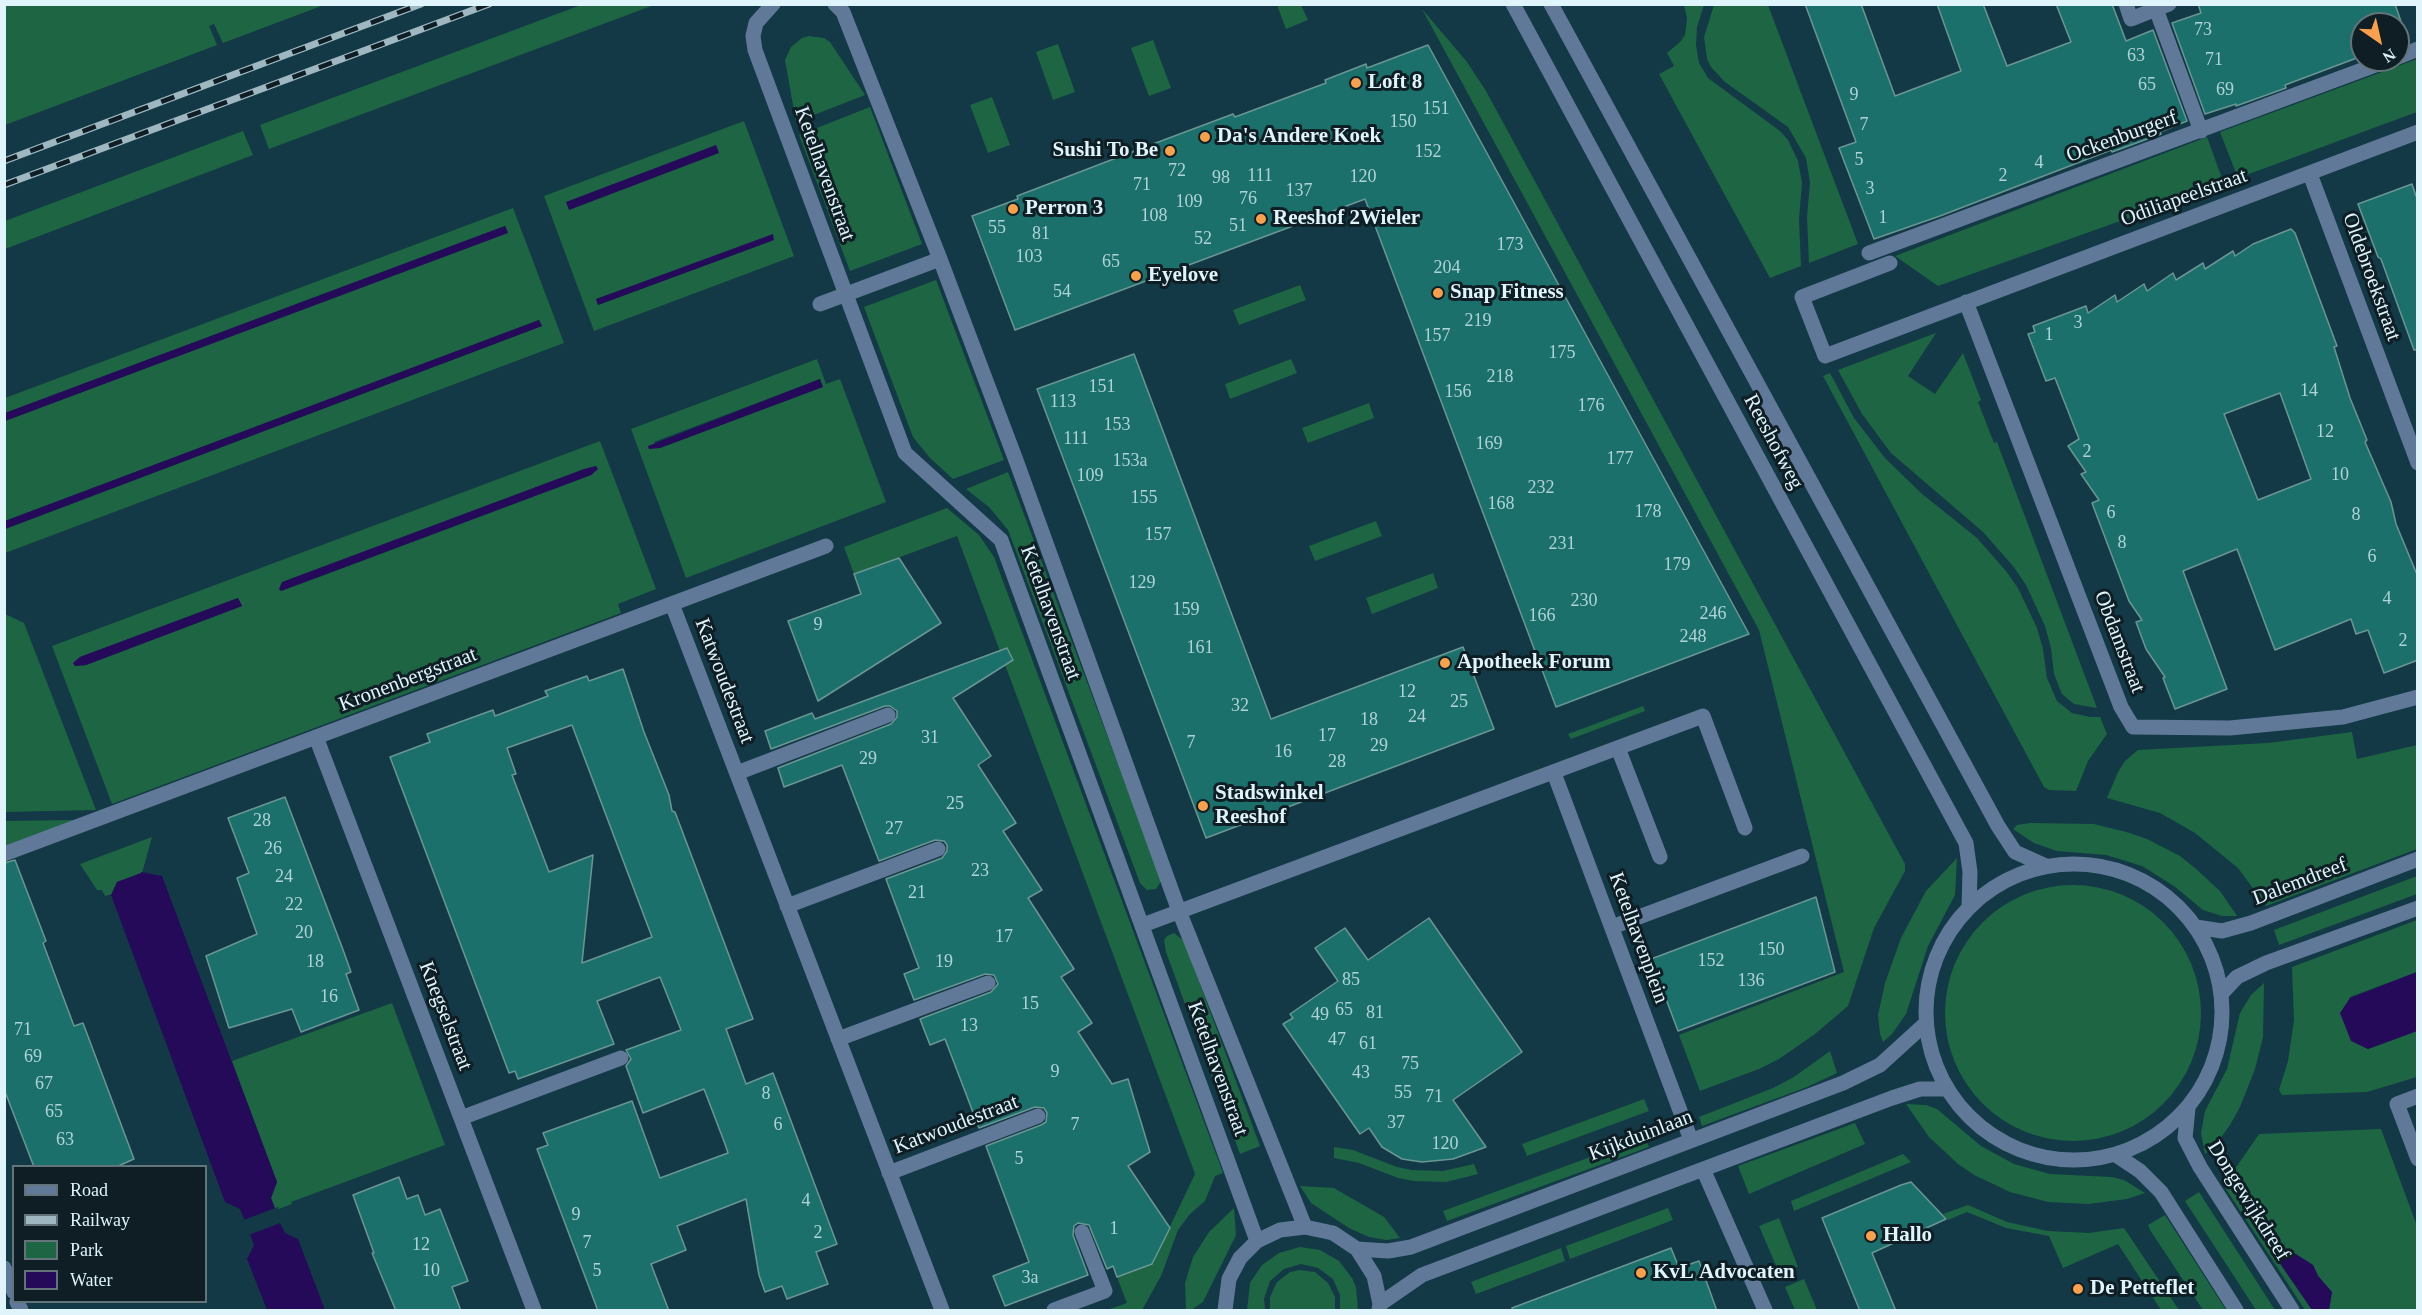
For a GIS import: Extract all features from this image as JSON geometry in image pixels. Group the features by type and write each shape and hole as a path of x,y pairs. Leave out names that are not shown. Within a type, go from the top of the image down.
{"street":[{"name":"Ketelhavenstraat","path":"773,4 756,23 753,36 755,50 905,453 1000,540 1257,1241"},
{"name":"Ketelhavenstraat","path":"835,4 843,12 940,259 1017,463 1179,911 1305,1227"},
{"name":"Reeshofweg","path":"1513,4 1966,843 1970,872 1969,907"},
{"name":"Reeshofweg","path":"1551,4 1998,826 2015,852 2046,866"},
{"path":"2126,4 2131,18 2162,7 2201,131"},
{"name":"Ockenburgerf","path":"1869,253 2357,72"},
{"name":"Odiliapeelstraat","path":"1890,263 1802,297 1825,356 2418,132"},
{"name":"Oldebroekstraat","path":"2310,174 2418,463"},
{"path":"820,304 940,259"},
{"name":"Obdamstraat","path":"1966,302 2121,708 2133,727 2230,728 2332,718 2418,697"},
{"name":"Kronenbergstraat","path":"4,854 826,546"},
{"name":"Katwoudestraat","path":"672,604 942,1311"},
{"name":"Katwoudestraat","path":"737,773 888,715"},
{"path":"1143,925 1703,716 1745,828"},
{"name":"Knegselstraat","path":"316,737 534,1311"},
{"path":"1618,748 1660,857"},
{"name":"Ketelhavenplein","path":"1554,773 1691,1140"},
{"path":"787,906 938,849"},
{"path":"1612,927 1802,856"},
{"name":"Dalemdreef","path":"2196,927 2222,931 2251,923 2418,859"},
{"path":"2089,864 2130,875 2167,896 2196,927 2213,959 2221,994 2222,1025 2216,1055 2205,1083 2188,1108 2155,1137 2116,1155 2067,1161 2019,1152 1977,1126 1946,1089 1930,1053 1925,1024 1929,975 1944,938 1969,907 2004,880 2046,866 2089,864"},
{"path":"2221,994 2237,977 2266,963 2418,908"},
{"path":"838,1039 988,983"},
{"name":"Kijkduinlaan","path":"1357,1249 1388,1251 1411,1247 1843,1083 1880,1065 1925,1024"},
{"path":"461,1118 621,1058"},
{"path":"1223,1310 1229,1279 1240,1258 1257,1241 1280,1230 1305,1227 1333,1233 1357,1249 1374,1276 1380,1307 1422,1275 1892,1098 1920,1089 1946,1089"},
{"path":"2418,1096 2397,1104 2418,1159"},
{"name":"Dongewijkdreef","path":"2188,1108 2185,1138 2190,1148 2292,1311"},
{"name":"Katwoudestraat","path":"889,1173 1038,1116"},
{"path":"2116,1155 2140,1171 2161,1192 2236,1311"},
{"path":"1703,1169 1765,1311"},
{"path":"1054,1311 1105,1291 1082,1232"},
{"path":"4,1268 12,1287"}],"green space":[{"path":"5,4 324,5 223,43 214,24 209,26 217,45 5,125"},
{"path":"581,5 654,5 269,149 260,125"},
{"path":"1277,5 1301,5 1308,20 1286,29"},
{"path":"1684,5 1704,5 1697,27 1696,45 1699,63 1708,78 1780,131 1788,140 1798,161 1802,183 1799,219 1801,266 1770,278 1659,74 1674,66 1667,53 1685,35 1687,18"},
{"path":"1714,5 1768,5 1858,244 1809,263 1807,217 1810,182 1806,158 1788,127 1725,82 1711,67 1707,59 1704,37"},
{"path":"1422,9 1467,62 1486,91 1905,864 1905,871 1874,928 1848,1006 1815,1034 1779,1059 1700,1091 1679,1035 1844,972 1759,630"},
{"path":"809,36 824,38 830,42 865,95 796,122 785,60 791,47 802,38"},
{"path":"1153,40 1171,88 1149,96 1131,48"},
{"path":"1058,44 1075,92 1053,100 1036,52"},
{"path":"2417,59 2417,112 2238,178 2220,132 2382,72 2410,72 2410,62"},
{"path":"992,97 1010,145 988,153 970,105"},
{"path":"870,107 922,244 850,271 799,135"},
{"path":"744,121 794,256 594,331 544,196","holes":["774,240 598,305 596,299"]},
{"path":"243,131 253,155 5,249 5,221"},
{"path":"2207,137 2224,184 1938,286 1895,256"},
{"path":"513,208 564,343 5,553 5,529 542,326 539,320 5,521 5,421 508,232 505,226 5,413 5,398"},
{"path":"936,280 1004,460 953,479 930,458 913,437 864,307"},
{"path":"1300,285 1306,300 1239,325 1233,310"},
{"path":"1936,333 1908,376 1935,394 1963,353 1981,400 1978,402 1994,443 1997,442 2097,708 2074,704 2062,694 2054,674 2051,648 2045,626 2026,585 2013,566 1983,532 1891,453 1862,414 1838,370"},
{"path":"817,359 826,384 840,379 886,502 686,578 631,429","holes":["820,379 822,387 660,448 654,442"]},
{"path":"1291,359 1297,373 1230,399 1225,384"},
{"path":"1830,373 1854,418 1885,458 1921,493 1977,538 2018,588 2037,628 2047,678 2057,701 2072,713 2100,717 2107,734 2088,761 2076,791 2049,790 2044,787 1823,376"},
{"path":"1369,403 1374,418 1308,443 1302,428"},
{"path":"600,441 656,589 618,604 621,613 112,804 52,646","holes":["597,469 591,475 282,591","238,598 242,606 86,665 75,666 74,663 80,657"]},
{"path":"1008,472 1160,876 1161,881 1156,889 1147,890 1140,883 1008,530 989,507 966,489"},
{"path":"947,508 979,535 994,557 1223,1173 1215,1176 1205,1201 1190,1214 1178,1230 1161,1276 1142,1310 1107,1310 1127,1303 1117,1277 1152,1264 1195,1174 957,536 854,574 844,547"},
{"path":"1376,521 1382,536 1315,561 1309,546"},
{"path":"1433,573 1438,588 1372,614 1366,598"},
{"path":"5,614 24,623 96,810 5,812"},
{"path":"1643,706 1645,711 1571,739 1568,734"},
{"path":"2352,732 2357,759 2417,745 2417,849 2266,906 2238,868 2195,833 2160,813 2107,798 2125,761 2138,750 2268,743"},
{"path":"75,820 5,847 5,821"},
{"path":"2030,823 2094,824 2147,839 2180,856 2195,868 2220,891 2237,916 2222,916 2203,910 2174,886 2142,866 2106,855 2057,851 2034,843 2013,829 2017,825"},
{"path":"152,837 142,873 117,882 112,894 105,896 102,890 97,890 80,864"},
{"path":"1957,858 1955,895 1928,946 1906,1014 1892,1034 1883,1042 1878,1015 1885,983 1901,938 1926,891"},
{"path":"2417,876 2417,894 2279,945 2274,930"},
{"path":"2073,885 2110,891 2133,900 2154,914 2172,932 2191,964 2198,988 2201,1013 2195,1050 2186,1073 2172,1094 2154,1112 2122,1131 2098,1138 2073,1141 2036,1135 2013,1126 1992,1112 1974,1094 1955,1062 1948,1038 1945,1013 1951,976 1960,953 1974,932 1992,914 2024,895 2048,888"},
{"path":"2417,920 2417,972 2350,997 2343,1017 2351,1038 2368,1049 2417,1031 2417,1077 2367,1092 2282,1095 2279,1090 2288,1061 2294,1020 2292,967"},
{"path":"1174,933 1184,941 1260,1146 1240,1154 1166,952 1164,940"},
{"path":"2264,983 2263,1037 2255,1069 2230,1125 2215,1146 2205,1154 2201,1133 2205,1111 2227,1069 2240,1013 2251,995"},
{"path":"392,1003 445,1145 291,1202 292,1204 276,1210 271,1198 277,1182 232,1061"},
{"path":"1830,1051 1837,1073 1807,1087 1702,1126 1699,1117 1773,1088 1794,1077"},
{"path":"1644,1099 1649,1111 1527,1156 1522,1144"},
{"path":"1906,1104 1926,1105 1937,1109 1981,1146 2014,1164 2050,1174 2112,1177 2124,1180 2145,1193 2127,1199 2088,1204 2048,1202 2010,1192 1974,1175 1958,1164 1929,1137"},
{"path":"1855,1123 1865,1144 1749,1194 1738,1166"},
{"path":"2381,1129 2417,1226 2417,1310 2329,1310 2332,1292 2318,1276 2313,1265 2294,1253 2269,1247 2312,1310 2305,1310 2220,1180 2237,1166 2259,1134"},
{"path":"1645,1137 1649,1147 1447,1221 1443,1211"},
{"path":"1334,1147 1353,1150 1397,1167 1412,1170 1443,1171 1474,1164 1478,1174 1446,1182 1398,1178 1359,1163 1334,1158"},
{"path":"1903,1154 1911,1162 1794,1211 1791,1201"},
{"path":"1300,1186 1334,1188 1384,1217 1400,1238 1386,1240 1369,1237 1349,1228 1311,1203"},
{"path":"2199,1192 2275,1310 2256,1310 2185,1201"},
{"path":"1968,1205 2007,1222 2048,1231 2089,1233 2124,1228 2179,1310 2161,1310 2118,1244 2063,1268 2049,1236 2006,1228 1967,1212 1948,1220 1943,1214"},
{"path":"1234,1208 1236,1235 1203,1302 1191,1310 1186,1310 1185,1283 1193,1257 1209,1232"},
{"path":"1668,1208 1673,1220 1570,1259 1566,1246"},
{"path":"2165,1215 2226,1310 2203,1310 2150,1230 2148,1225"},
{"path":"1779,1218 1798,1267 1780,1275 1759,1226"},
{"path":"1300,1247 1320,1250 1339,1261 1356,1287 1358,1310 1340,1310 1340,1295 1333,1279 1318,1268 1301,1264 1284,1269 1270,1281 1264,1299 1265,1310 1247,1310 1250,1283 1262,1265 1279,1253"},
{"path":"1561,1248 1565,1261 1476,1294 1471,1282"},
{"path":"1299,1270 1315,1272 1328,1283 1335,1297 1335,1310 1270,1310 1270,1297 1277,1282 1290,1272"},
{"path":"1804,1279 1817,1310 1795,1310 1785,1287"}],"water":[{"path":"716,145 719,153 569,210 566,202"},
{"path":"505,226 508,233 5,421 5,413"},
{"path":"773,234 774,240 598,305 596,299"},
{"path":"539,320 542,326 5,529 5,521"},
{"path":"820,379 823,387 660,448 649,449 648,446"},
{"path":"596,466 598,469 591,475 281,591 279,589 282,582"},
{"path":"238,598 242,606 86,665 75,666 73,663 80,657"},
{"path":"141,872 162,876 277,1182 271,1198 280,1223 285,1233 298,1239 325,1310 267,1310 247,1259 254,1245 245,1221 240,1209 225,1202 111,895 117,882"},
{"path":"2417,972 2417,1031 2368,1049 2351,1041 2340,1013 2350,998"},
{"path":"2268,1246 2294,1253 2313,1265 2318,1276 2332,1292 2329,1310 2312,1310"}],"pier":[{"path":"278,1207 283,1222 246,1236 241,1221"}],"building":[{"path":"1805,4 1861,4 1895,96 1961,71 1937,4 1983,4 2007,66 2071,42 2056,4 2112,4 2126,41 2153,30 2187,121 2160,132 2161,134 2112,152 2111,150 1874,239 1839,148 1856,142"},
{"path":"2198,4 2395,4 2398,12 2350,12 2350,61 2285,85 2286,88 2236,106 2236,104 2205,114 2172,23 2201,13"},
{"path":"1428,45 1749,634 1556,707 1365,199 1015,330 972,216 1018,199 1017,196 1145,147 1326,83 1325,80 1366,64 1367,68"},
{"path":"2412,184 2418,202 2418,350 2414,350 2358,204"},
{"path":"2291,229 2295,233 2337,346 2334,347 2350,398 2367,440 2365,442 2391,502 2396,524 2418,577 2418,660 2384,673 2368,630 2356,634 2351,619 2275,650 2237,549 2183,571 2227,689 2175,709 2163,678 2165,677 2146,649 2136,622 2142,620 2129,601 2092,503 2099,500 2081,474 2086,472 2068,446 2079,439 2055,378 2046,381 2028,334 2035,332 2033,326 2086,306 2088,313 2115,295 2117,302 2144,284 2147,291 2173,273 2176,280 2203,263 2205,269 2233,251 2235,256 2253,244","holes":["2280,393 2311,479 2258,500 2224,414"]},
{"path":"1134,354 1271,719 1463,647 1494,729 1206,838 1037,389"},
{"path":"899,558 941,623 818,701 788,621 861,594 854,574"},
{"path":"1007,648 1013,660 953,698 991,756 978,765 1016,823 1003,831 1042,890 1028,898 1074,969 1061,977 1092,1023 1078,1032 1112,1084 1128,1079 1150,1152 1128,1166 1170,1228 1152,1264 1117,1277 1113,1266 1107,1269 1089,1225 1078,1223 1074,1226 1073,1235 1088,1275 1005,1306 993,1276 1029,1262 986,1146 1041,1125 1046,1122 1047,1113 1044,1108 1035,1107 979,1128 945,1039 930,1045 920,1019 991,992 998,984 994,975 985,974 914,1000 904,974 919,968 886,879 942,858 947,851 947,845 944,841 935,840 879,861 842,765 784,787 778,768 891,724 897,717 897,711 890,706 885,706 771,749 765,731 812,713 815,719"},
{"path":"623,669 644,732 669,795 672,811 675,812 753,1019 726,1029 746,1084 773,1073 837,1244 816,1252 828,1284 787,1299 782,1286 765,1292 759,1275 746,1199 677,1226 686,1250 651,1264 669,1311 598,1311 537,1149 548,1145 543,1133 632,1101 660,1178 728,1153 725,1144 704,1089 643,1113 626,1066 631,1059 626,1050 681,1030 660,977 597,1001 614,1044 518,1079 515,1071 509,1073 390,757 430,742 427,734 493,710 495,716 548,696 545,691 587,676 589,681","holes":["572,725 652,937 582,963 593,855 549,872 512,775 516,774 507,748"]},
{"path":"285,797 351,972 346,974 359,1010 301,1032 292,1009 229,1028 206,956 257,934 237,878 249,873 228,818"},
{"path":"15,860 46,941 43,943 74,1026 83,1023 134,1159 120,1165 33,1165 4,1089 4,863"},
{"path":"1816,897 1835,972 1678,1031 1651,959"},
{"path":"1429,918 1522,1052 1453,1100 1486,1147 1453,1159 1422,1162 1402,1159 1382,1147 1369,1128 1360,1134 1283,1024 1293,1018 1290,1014 1338,981 1315,948 1345,928 1368,960"},
{"path":"399,1177 407,1199 418,1195 425,1215 440,1209 468,1281 452,1287 461,1311 396,1311 372,1253 374,1253 353,1195"},
{"path":"1911,1182 1946,1219 1872,1253 1896,1311 1860,1311 1822,1218"},
{"path":"1671,1248 1679,1268 1699,1261 1717,1311 1512,1311 1512,1308"}],"railway":[{"path":"4,161 421,4"},
{"path":"4,185 489,4"}],"place":[{"name":"Loft 8","path":"1356,83"},
{"name":"Da's Andere Koek","path":"1205,137"},
{"name":"Sushi To Be","path":"1170,151"},
{"name":"Perron 3","path":"1013,209"},
{"name":"Reeshof 2Wieler","path":"1261,219"},
{"name":"Eyelove","path":"1136,276"},
{"name":"Snap Fitness","path":"1438,293"},
{"name":"Apotheek Forum","path":"1445,663"},
{"name":"Stadswinkel Reeshof","path":"1203,806"},
{"name":"Hallo","path":"1871,1236"},
{"name":"KvL Advocaten","path":"1641,1273"},
{"name":"De Petteflet","path":"2078,1289"}]}
